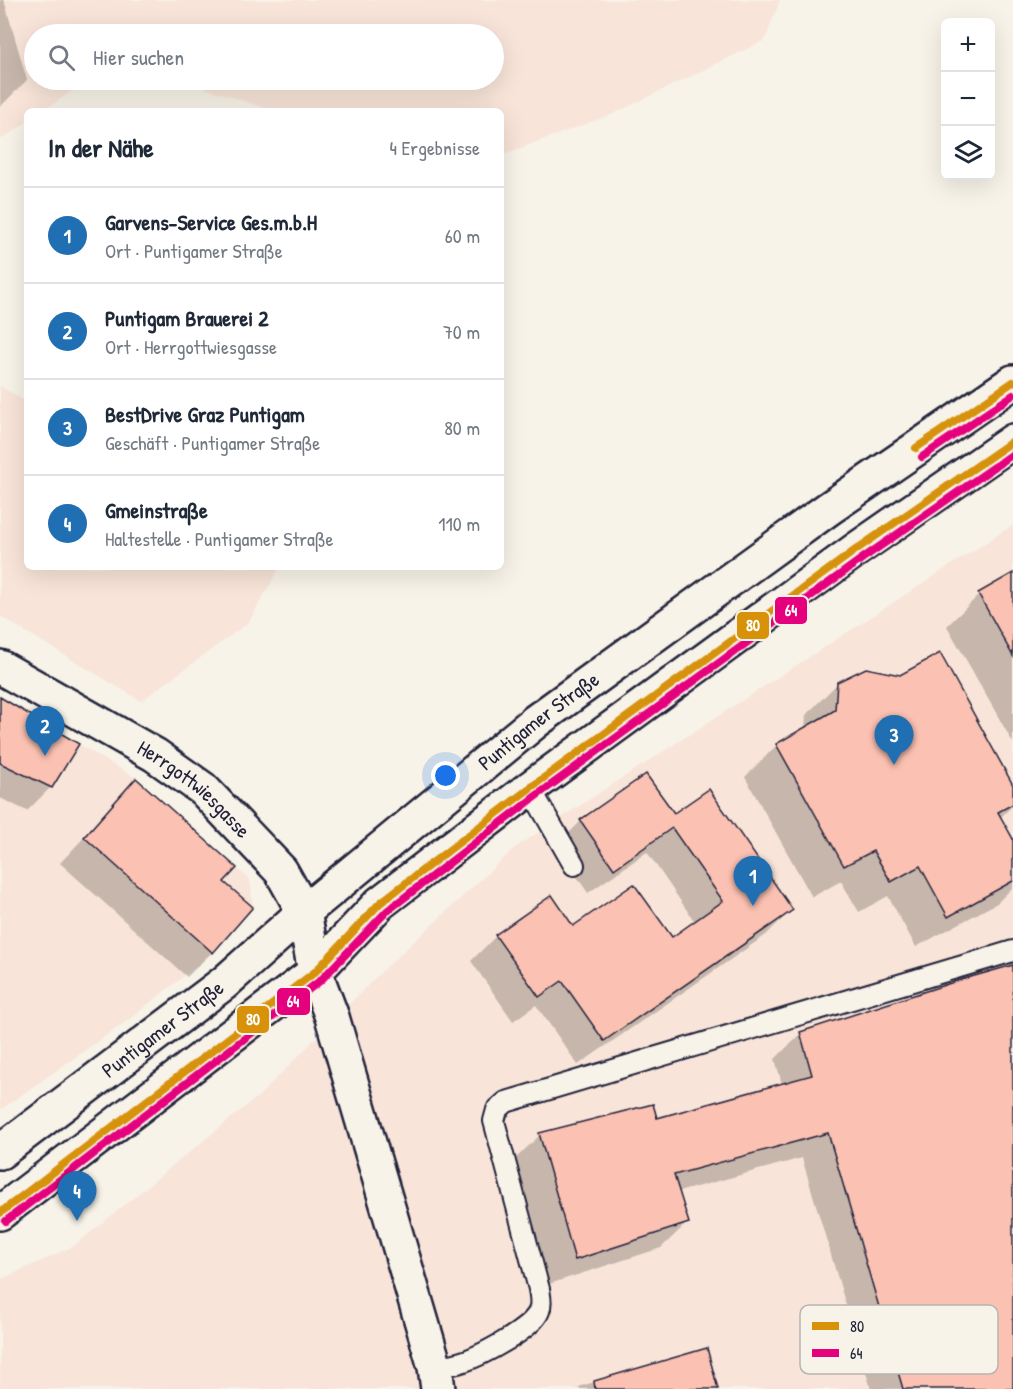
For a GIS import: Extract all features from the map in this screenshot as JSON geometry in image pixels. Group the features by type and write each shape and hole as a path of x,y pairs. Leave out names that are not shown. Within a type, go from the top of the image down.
{"main road":[{"name":"Puntigamer Straße","path":"0,1152 224,982 304,912 536,721 828,508 1013,382"},
{"path":"0,1213 315,972 380,903 530,788 857,549 1013,441"},
{"name":"Herrgottwiesgasse","path":"0,667 155,755 203,789 281,871 304,912 315,972 332,1017 437,1378"}],"lane":[{"path":"530,788 574,865"},
{"path":"437,1378 460,1363 515,1336 532,1322 541,1305 539,1288 494,1121 497,1110 506,1102 1013,951"}],"shaded area":[{"path":"0,0 780,0 765,40 613,114 504,154 504,108 265,108 211,90 504,90 504,24 24,24 24,90 73,90 47,108 24,108 24,124 0,140"},
{"path":"0,386 24,400 24,570 278,570 248,623 141,701 0,616"},
{"path":"1013,525 1013,1389 0,1389 0,1280 74,1246 260,1095 378,975 516,847"},
{"path":"0,697 137,779 250,880 253,907 213,953 128,1020 0,1110"}],"building":[{"path":"1013,573 1013,656 978,593"},
{"path":"940,653 1013,785 1013,804 998,812 1013,839 1013,881 948,917 920,866 891,882 873,851 844,866 776,744 835,710 837,682 866,668 900,675"},
{"path":"0,697 79,744 52,788 0,763"},
{"path":"646,774 674,813 709,789 793,910 604,1041 562,981 539,997 495,935 552,895 573,926 634,884 672,937 723,901 672,828 614,869 580,820"},
{"path":"136,778 237,868 224,882 253,907 213,953 84,837"},
{"path":"1013,965 1013,1389 903,1389 899,1374 998,1374 998,1305 878,1305 828,1133 674,1175 689,1223 575,1260 539,1133 653,1104 657,1118 812,1075 800,1032"},
{"path":"707,1348 718,1389 595,1389 594,1381"}],"transit line":[{"name":"80","path":"916,448 1013,382"},
{"name":"64","path":"922,457 1013,395"},
{"name":"80","path":"0,1213 315,972 380,903 530,788 857,549 1013,441"},
{"name":"64","path":"6,1221 321,980 387,911 536,796 863,558 1013,454"}],"place":[{"name":"Puntigam Brauerei 2","path":"45,756"},
{"name":"BestDrive Graz Puntigam","path":"894,765"},
{"name":"Garvens-Service Ges.m.b.H","path":"753,906"},
{"name":"Gmeinstraße","path":"77,1221"}]}
